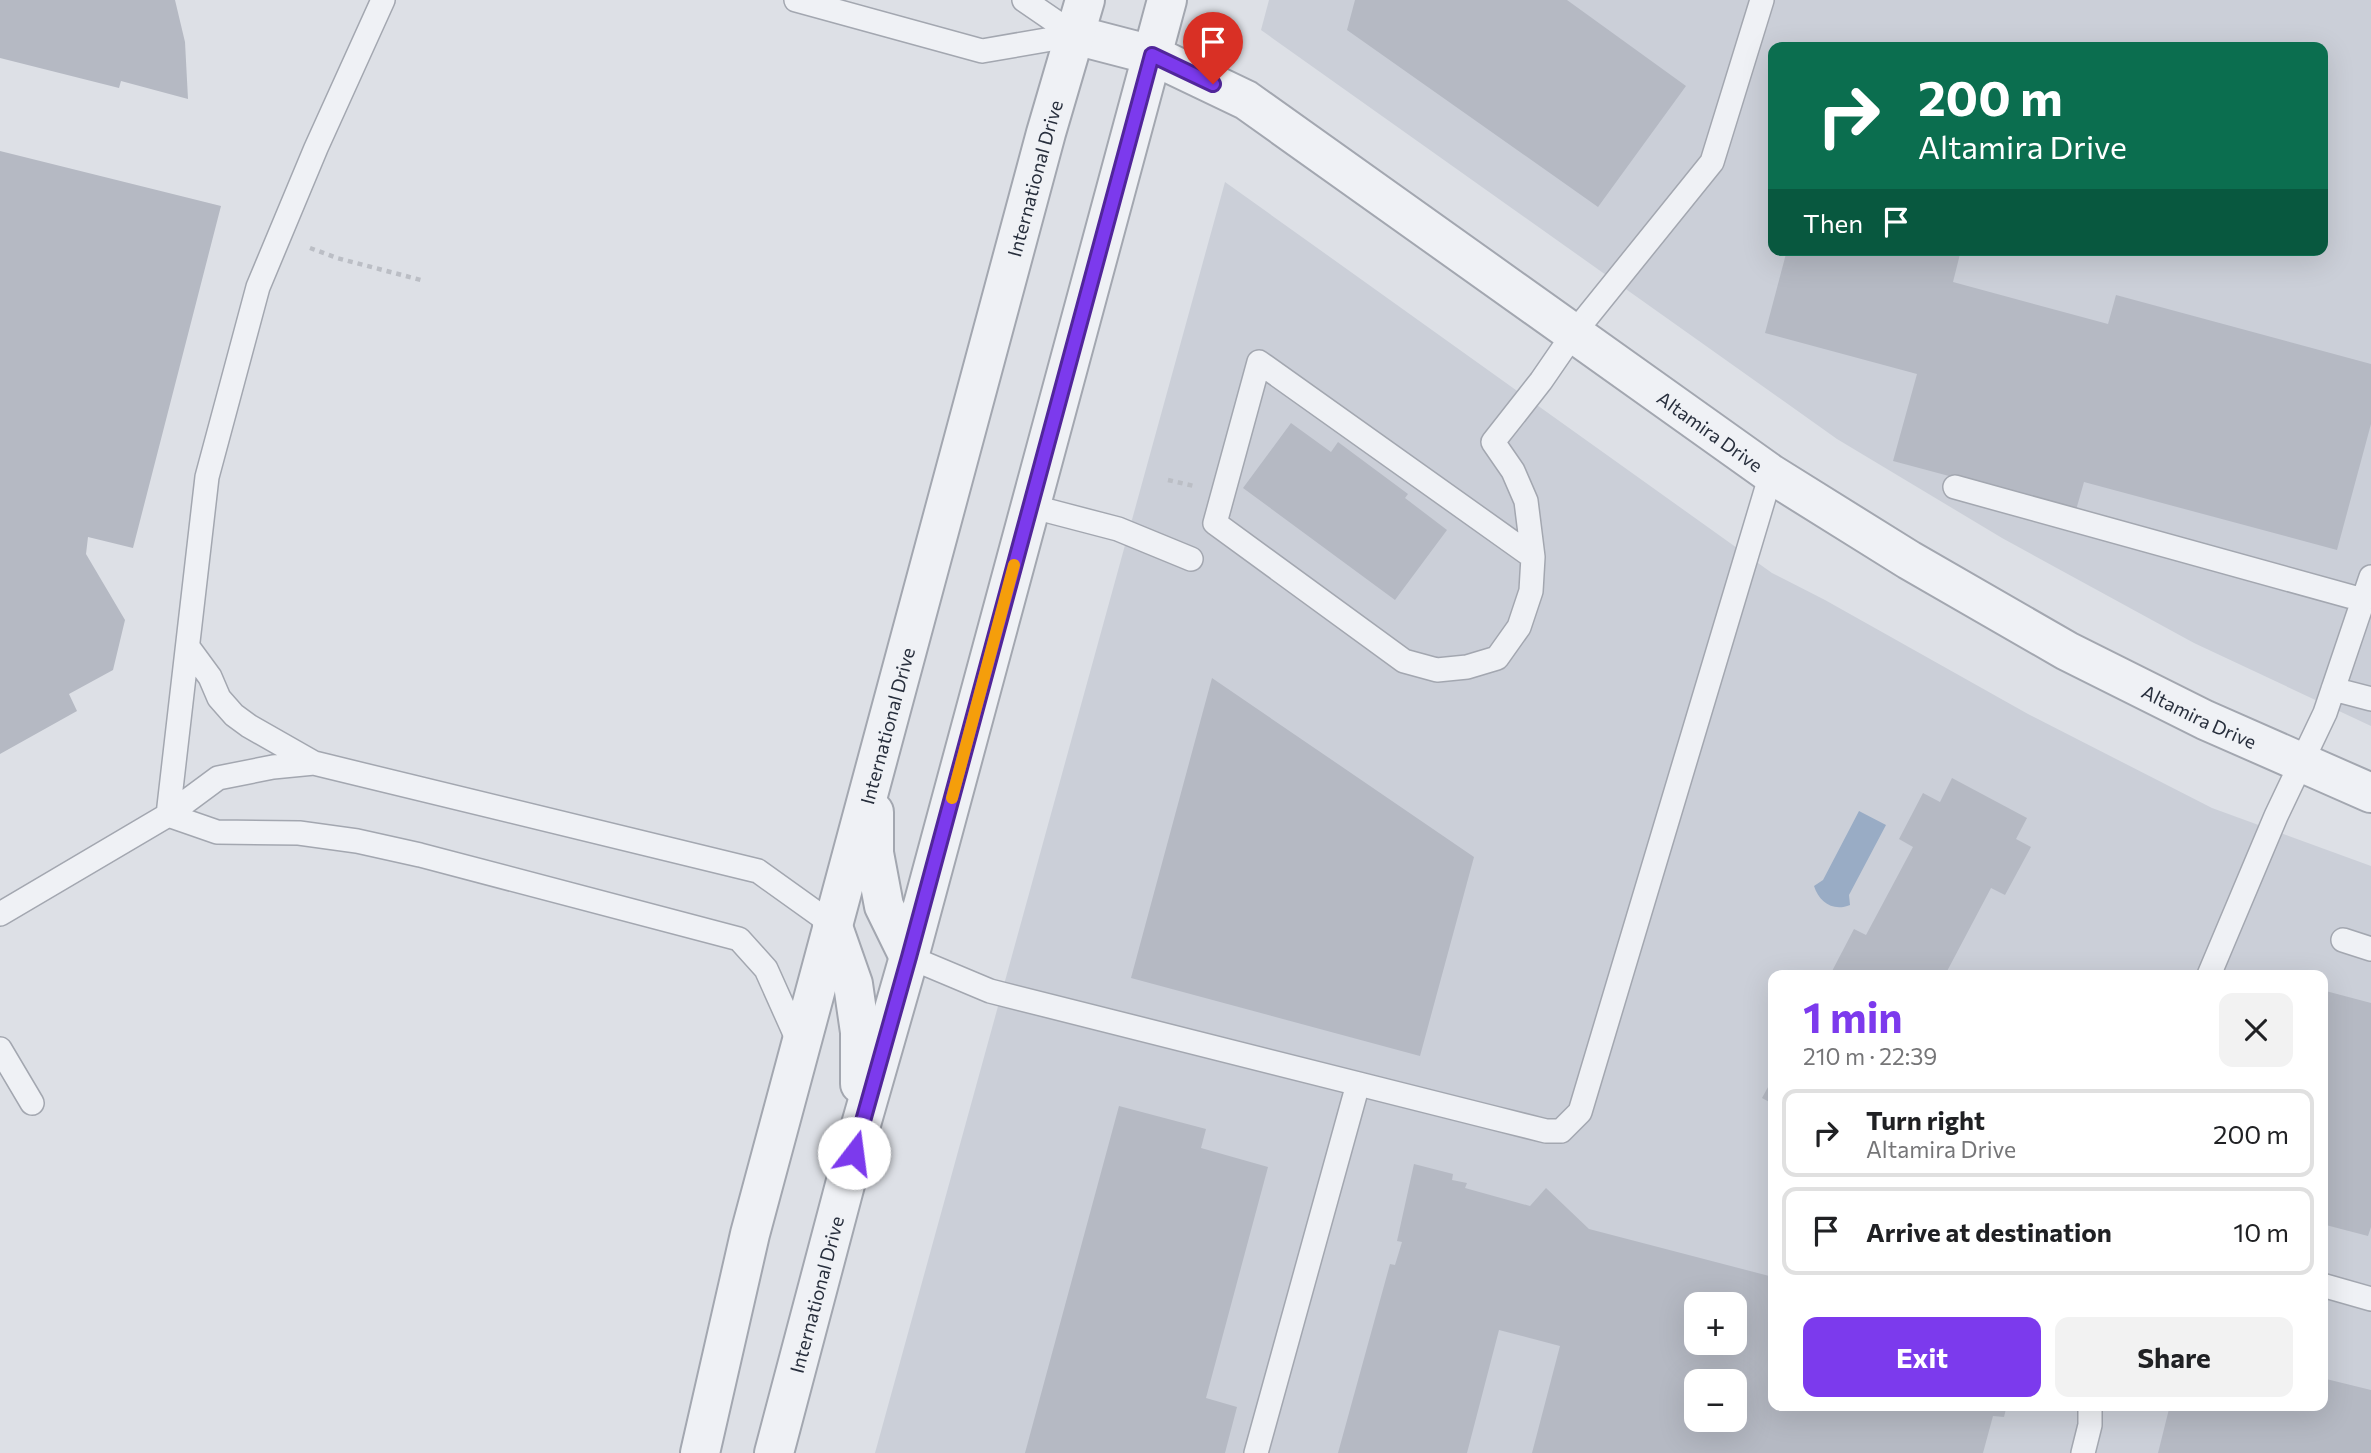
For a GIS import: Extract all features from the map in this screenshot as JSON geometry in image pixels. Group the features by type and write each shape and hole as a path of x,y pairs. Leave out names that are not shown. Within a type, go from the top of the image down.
{"street":[{"name":"International Drive","path":"774,1453 1167,0"},
{"name":"Altamira Drive","path":"1080,17 1246,100 1771,474 1909,560 2067,651 2205,720 2371,793"},
{"name":"International Drive","path":"700,1453 750,1234 832,924 1046,133 1080,17"},
{"path":"874,771 874,853 884,906 909,957"},
{"path":"832,924 853,984 860,1032 860,1128"}],"lane":[{"path":"168,815 207,477 258,287 316,148 383,0"},
{"path":"796,0 982,51 1080,17"},
{"path":"1024,0 1080,17"},
{"path":"1533,557 1259,362 1215,523 1404,661 1437,670 1467,667 1497,658 1519,626 1531,591 1533,557 1526,501 1513,471 1493,442 1541,381 1574,333 1712,162 1762,0"},
{"path":"909,957 990,991 1546,1131 1561,1130 1580,1112 1771,474"},
{"path":"1955,487 2363,600"},
{"path":"1030,506 1118,529 1191,559"},
{"path":"2211,970 2254,866 2325,713 2371,577"},
{"path":"188,647 210,677 219,698 234,715 314,762 758,871 832,924"},
{"path":"2333,689 2371,699"},
{"path":"0,914 168,815 218,778 314,762"},
{"path":"168,815 217,832 299,833 357,841 739,939 766,969 800,1046"},
{"path":"2343,940 2371,949"},
{"path":"0,1049 32,1103"},
{"path":"1256,1453 1358,1084"},
{"path":"2328,1287 2371,1299"},
{"path":"2083,1453 2090,1415"}],"path":[{"path":"310,248 337,258 421,280"},
{"path":"1168,480 1201,488"}],"shaded area":[{"path":"1269,0 2371,0 2371,726 2194,643 2002,538 1837,439 1261,30"},
{"path":"1225,182 1772,573 2028,714 2212,808 2371,866 2371,1453 875,1453"}],"water":[{"path":"1859,811 1886,825 1849,895 1850,905 1832,906 1819,897 1814,886 1823,880"}],"building":[{"path":"0,0 175,0 185,42 188,99 121,81 119,88 0,58"},
{"path":"1355,0 1567,0 1686,86 1598,207 1347,30"},
{"path":"0,151 221,206 133,548 88,537 86,554 125,620 113,670 69,694 77,711 0,754"},
{"path":"1785,256 1960,256 1953,282 2108,324 2116,295 2371,364 2371,424 2337,550 2084,482 2076,510 1893,461 1917,374 1765,333"},
{"path":"1291,423 1331,452 1338,442 1408,494 1405,498 1447,530 1395,600 1243,488"},
{"path":"1212,678 1474,857 1420,1056 1131,978"},
{"path":"1952,778 2027,818 2016,839 2031,847 2005,895 1991,888 1948,970 1833,970 1854,929 1866,935 1913,847 1899,839 1923,793 1940,802"},
{"path":"2328,992 2371,1003 2371,1227 2368,1236 2328,1226"},
{"path":"1768,1087 1768,1101 1762,1098"},
{"path":"1119,1106 1206,1129 1201,1148 1268,1167 1206,1398 1237,1407 1225,1453 1025,1453"},
{"path":"1414,1164 1453,1174 1452,1180 1467,1183 1465,1188 1530,1206 1546,1188 1589,1229 1768,1276 1768,1411 2006,1411 2004,1417 1993,1416 1983,1453 1532,1453 1560,1346 1499,1330 1467,1453 1338,1453 1390,1264 1395,1265 1402,1242 1397,1241"},
{"path":"2328,1379 2371,1390 2371,1453 2158,1453 2168,1411 2328,1411"}],"slow traffic":[{"path":"952,798 1014,565"}],"route":[{"path":"854,1153 1152,55 1213,84"}]}
